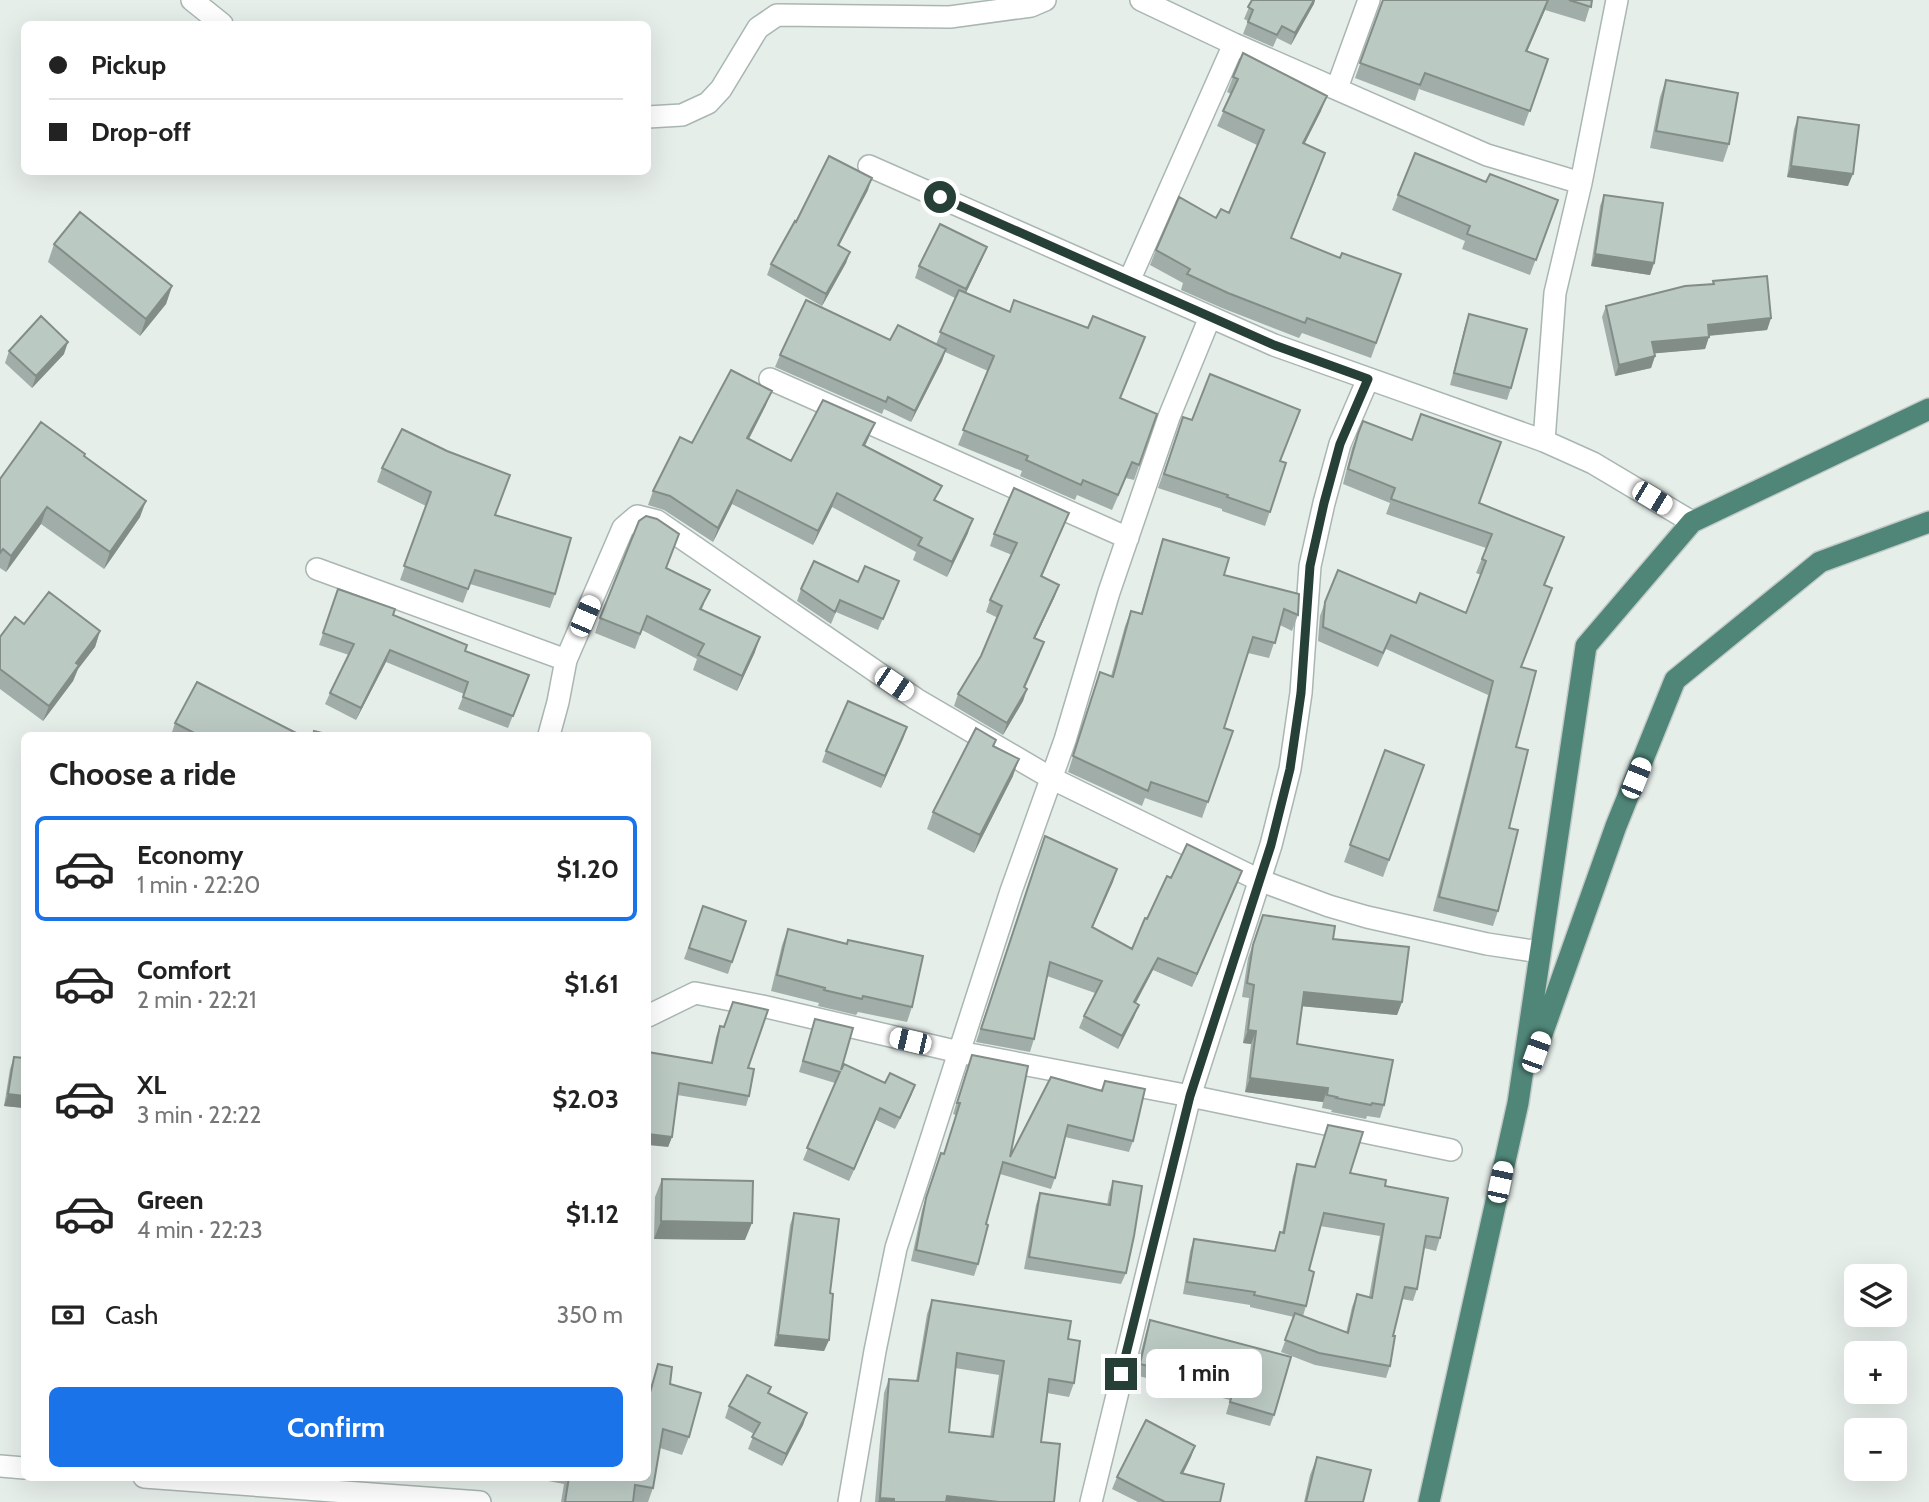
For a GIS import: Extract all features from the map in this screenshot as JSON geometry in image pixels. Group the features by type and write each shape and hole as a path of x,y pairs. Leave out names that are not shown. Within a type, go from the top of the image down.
{"highway":[{"path":"1429,1502 1518,1103 1586,646 1692,522 1929,409"},
{"path":"1518,1103 1616,826 1675,680 1820,562 1929,522"}],"street":[{"path":"192,0 218,21"},
{"path":"651,117 682,116 708,103 721,89 758,29 777,15 950,17 1031,6 1045,0"},
{"path":"1141,0 1234,44 1487,155 1581,183"},
{"path":"1337,88 1368,0"},
{"path":"1544,441 1555,293 1581,183 1618,0"},
{"path":"1129,281 1234,44"},
{"path":"869,166 1274,345 1544,441 1593,463 1692,522"},
{"path":"849,1502 896,1248 1128,538 1169,417 1210,317"},
{"path":"770,379 1128,538"},
{"path":"1090,1502 1190,1096 1271,845 1290,769 1301,693 1310,566 1340,444 1368,379"},
{"path":"550,732 566,660 623,528 637,516 657,521 916,699 1051,778 1259,880 1367,918 1488,944 1541,952"},
{"path":"317,569 566,660"},
{"path":"651,1015 695,993 959,1052 1451,1150"},
{"path":"0,1466 21,1468"},
{"path":"199,1481 480,1502"}],"building":[{"path":"1252,0 1314,0 1295,33 1282,26 1277,35 1248,22 1253,10 1248,7"},
{"path":"1383,0 1548,0 1526,51 1548,59 1530,111 1425,73 1420,85 1360,63"},
{"path":"1569,0 1592,0 1591,7"},
{"path":"1243,53 1327,96 1303,143 1325,153 1291,238 1340,258 1342,253 1401,274 1376,343 1307,318 1305,323 1228,293 1187,274 1190,269 1156,250 1179,197 1216,218 1221,209 1229,213 1264,130 1223,111 1238,79 1233,77"},
{"path":"1666,80 1738,93 1729,144 1656,131"},
{"path":"1798,117 1859,125 1853,174 1791,166"},
{"path":"1415,153 1486,182 1490,174 1558,200 1536,260 1467,234 1470,226 1398,195"},
{"path":"829,156 872,178 838,245 850,252 826,294 771,264 796,222"},
{"path":"1604,195 1663,203 1654,263 1595,254"},
{"path":"80,212 172,286 146,319 54,244"},
{"path":"940,224 987,247 966,289 919,266"},
{"path":"1767,276 1771,318 1708,325 1709,337 1652,342 1655,356 1619,365 1606,306 1685,286"},
{"path":"959,290 1010,312 1014,300 1088,328 1093,316 1145,337 1120,398 1157,414 1139,465 1132,462 1118,495 1083,480 1081,485 1026,460 1028,456 963,430 994,356 940,332"},
{"path":"806,300 890,340 898,325 946,349 915,411 888,397 886,402 780,355"},
{"path":"1469,314 1527,329 1511,388 1454,373"},
{"path":"41,316 68,342 36,376 9,351"},
{"path":"731,370 772,391 747,438 791,461 823,400 875,423 863,445 942,486 934,500 973,519 952,562 918,545 922,538 837,493 818,531 737,490 718,528 670,496 653,491 680,437 692,443"},
{"path":"1210,374 1300,410 1280,461 1286,463 1270,512 1164,474 1183,417 1192,420"},
{"path":"1421,414 1501,442 1479,503 1564,537 1544,585 1552,588 1521,667 1536,671 1516,747 1528,750 1509,828 1518,830 1498,911 1439,897 1493,681 1391,635 1383,653 1323,627 1325,602 1338,570 1416,603 1420,593 1466,613 1486,561 1482,559 1492,534 1391,499 1395,488 1348,469 1363,421 1412,440"},
{"path":"41,422 146,501 110,552 47,507 11,556 3,549 0,553 0,479"},
{"path":"402,429 447,451 510,475 495,515 571,538 555,594 475,570 468,589 404,566 431,492 382,468"},
{"path":"1014,488 1069,513 1041,576 1059,585 1034,638 1044,642 1024,687 1027,689 1007,723 958,694 981,656 1002,606 990,600 1017,543 994,534"},
{"path":"646,516 657,519 679,534 666,568 710,590 700,609 760,637 742,676 698,655 704,644 647,616 640,634 600,618 639,521"},
{"path":"1163,539 1229,558 1224,575 1299,594 1298,615 1284,609 1275,643 1253,637 1224,728 1233,731 1208,802 1151,782 1148,791 1073,756 1100,672 1113,677 1131,611 1142,614"},
{"path":"814,561 858,582 865,566 899,581 883,619 840,600 835,612 801,589"},
{"path":"338,589 395,609 393,615 467,645 465,651 529,675 513,716 463,697 468,682 390,650 361,708 330,693 354,644 323,633"},
{"path":"49,592 100,631 49,706 0,669 0,637 15,617 24,624"},
{"path":"197,682 294,732 192,732 175,723"},
{"path":"848,701 907,727 885,776 826,751"},
{"path":"976,728 996,740 993,746 1019,759 980,835 933,812"},
{"path":"1385,750 1424,765 1389,860 1350,845"},
{"path":"1045,836 1117,869 1092,927 1132,949 1167,876 1171,878 1187,844 1242,871 1197,974 1158,958 1134,1002 1139,1005 1122,1036 1084,1016 1102,981 1050,962 1034,1039 981,1029"},
{"path":"703,906 746,921 732,962 689,948"},
{"path":"1263,915 1335,926 1333,939 1409,947 1402,1002 1304,992 1297,1044 1393,1060 1384,1105 1336,1098 1327,1095 1328,1088 1250,1078 1256,1031 1248,1030 1254,985 1247,983 1253,945"},
{"path":"788,929 847,944 848,940 923,956 912,1007 824,990 825,988 777,975"},
{"path":"733,1002 768,1010 748,1068 754,1069 749,1096 679,1083 672,1137 651,1134 651,1053 712,1063 720,1026 724,1027"},
{"path":"815,1019 853,1028 841,1070 844,1064 885,1083 890,1073 915,1085 900,1118 880,1108 854,1169 807,1148 840,1072 803,1061"},
{"path":"972,1055 1028,1066 1010,1157 1051,1077 1102,1091 1105,1081 1145,1089 1133,1141 1068,1125 1055,1178 1003,1162 978,1264 916,1250 926,1198 941,1153 944,1154"},
{"path":"14,1057 21,1058 21,1096 8,1094"},
{"path":"1328,1125 1363,1132 1350,1173 1386,1180 1385,1186 1448,1198 1440,1238 1426,1236 1417,1289 1405,1287 1393,1336 1390,1366 1319,1353 1285,1340 1295,1313 1348,1333 1357,1294 1372,1298 1384,1224 1324,1213 1309,1270 1314,1272 1306,1306 1254,1295 1255,1292 1187,1282 1194,1239 1275,1251 1280,1232 1284,1233 1297,1164 1315,1167"},
{"path":"662,1179 753,1181 752,1223 661,1221"},
{"path":"1113,1181 1142,1186 1126,1273 1029,1257 1040,1193 1110,1205"},
{"path":"794,1213 839,1219 830,1293 833,1294 829,1340 778,1335"},
{"path":"932,1300 1071,1321 1068,1339 1080,1341 1074,1383 1049,1379 1041,1442 1060,1444 1054,1502 999,1502 947,1496 946,1502 894,1502 894,1499 880,1498 889,1379 918,1381","holes":["957,1353 1004,1361 993,1437 949,1432"]},
{"path":"1150,1320 1291,1357 1274,1415 1230,1402 1234,1388 1140,1364"},
{"path":"658,1364 672,1367 670,1384 701,1393 689,1437 663,1429 653,1488 635,1485 633,1502 565,1502 568,1481 651,1481 651,1389"},
{"path":"747,1375 771,1387 768,1393 807,1413 786,1454 752,1437 760,1423 729,1406"},
{"path":"1146,1420 1195,1446 1181,1473 1224,1484 1220,1502 1165,1502 1117,1477"},
{"path":"1317,1457 1371,1470 1363,1502 1306,1502"}],"route":[{"path":"940,197 1274,345 1368,379 1340,444 1310,566 1301,693 1290,769 1271,845 1190,1096 1121,1374"}]}
